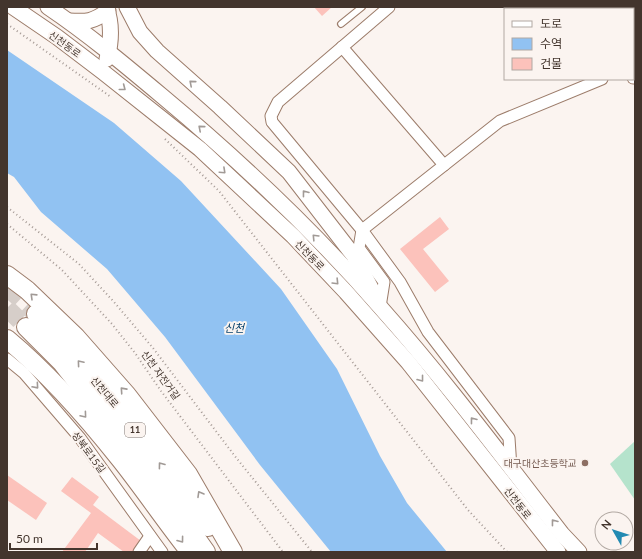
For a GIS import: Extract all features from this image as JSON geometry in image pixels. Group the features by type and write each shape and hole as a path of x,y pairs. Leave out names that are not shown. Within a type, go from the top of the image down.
{"highway":[{"path":"7,275 27,290 76,337 127,395 188,474 233,552"},
{"name":"신천대로","path":"206,552 170,501 62,363 31,320 72,354 116,405 226,552"},
{"path":"7,339 31,358 80,411 120,459 190,552"}],"main road":[{"name":"신천동로","path":"13,7 57,37 200,149 292,236 346,292 408,362 558,552"},
{"name":"신천동로","path":"48,7 69,21 109,52 202,129 294,216 380,307 432,367 562,534 579,552"},
{"path":"127,7 140,32 157,51 289,172 354,256 380,307"},
{"path":"103,72 109,52 110,33 107,9"},
{"path":"69,21 88,22 97,19 107,9"}],"street":[{"path":"389,7 278,102 271,116 272,122 362,230 400,282 428,332 509,438 511,468"},
{"path":"342,47 444,166"},
{"path":"380,307 384,282 359,248 362,230 500,121 600,80"},
{"name":"성북로15길","path":"9,364 24,372 80,438 162,552"},
{"path":"139,552 150,536"}],"lane":[{"path":"341,24 362,7"}],"path":[{"path":"7,24 112,97"},
{"path":"162,136 219,191 468,510 507,552"},
{"path":"7,207 79,264 114,302 153,348 234,455 312,552"},
{"name":"신천 자전거길","path":"7,224 62,270 112,324 283,552"}],"green space":[{"path":"635,441 635,500 610,464"}],"water":[{"name":"신천","path":"7,50 114,123 181,181 281,289 337,369 380,456 407,503 447,552 331,552 260,465 165,337 107,269 41,212 14,177 7,173"}],"building":[{"path":"314,7 332,7 322,16"},
{"path":"440,217 449,229 423,249 449,281 435,292 400,249"},
{"path":"7,475 47,503 36,520 7,500"},
{"path":"72,477 99,497 93,505 141,541 133,552 124,552 98,533 85,552 62,552 91,513 61,491"}],"tunnel":[{"path":"7,287 36,314"},
{"path":"7,308 26,327"}],"place":[{"name":"대구대산초등학교","path":"585,463"}]}
